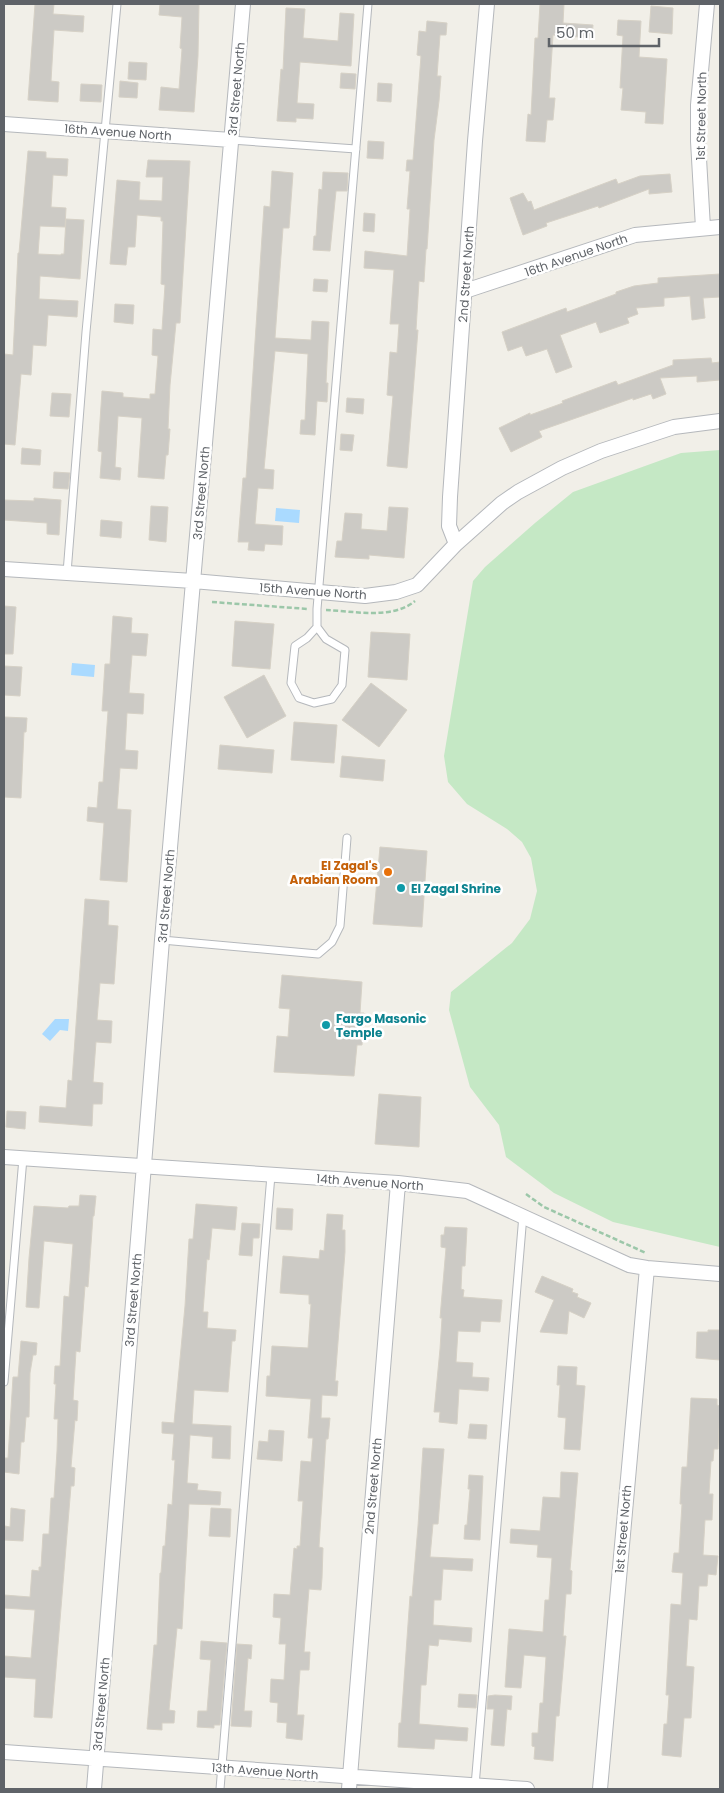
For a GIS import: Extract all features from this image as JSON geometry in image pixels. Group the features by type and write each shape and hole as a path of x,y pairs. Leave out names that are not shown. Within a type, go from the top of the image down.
{"street":[{"name":"3rd Street North","path":"94,1789 162,940 243,4"},
{"name":"2nd Street North","path":"456,544 449,526 450,497 487,4"},
{"name":"1st Street North","path":"704,228 698,142 698,105 707,4"},
{"name":"16th Avenue North","path":"4,124 231,140"},
{"name":"16th Avenue North","path":"465,291 634,235 720,227"},
{"name":"15th Avenue North","path":"4,569 194,581 365,596 396,592 417,585 456,544 502,503 562,468 601,451 674,427 720,421"},
{"name":"14th Avenue North","path":"4,1156 398,1183 467,1190 629,1264 647,1268 720,1274"},
{"name":"2nd Street North","path":"350,1783 398,1183"},
{"name":"1st Street North","path":"600,1789 647,1268"},
{"name":"13th Avenue North","path":"4,1752 221,1768 350,1783 527,1789"}],"lane":[{"path":"68,573 86,332 117,4"},
{"path":"317,627 326,639 345,650 342,685 332,699 314,704 299,698 291,683 295,646 307,638 317,627 368,4"},
{"path":"231,140 356,149"},
{"path":"162,940 318,954 332,942 340,926 346,838"},
{"path":"4,1382 23,1158"},
{"path":"220,1789 271,1175"},
{"path":"475,1787 522,1215"}],"path":[{"path":"526,1194 544,1207 651,1254"}],"green space":[{"path":"720,450 720,1247 613,1222 554,1193 506,1157 499,1125 470,1087 449,1010 451,992 512,943 530,919 537,891 531,858 522,842 507,829 467,804 448,782 444,756 473,581 485,567 573,492 681,453"}],"water":[{"path":"276,508 300,510 299,523 275,521"},
{"path":"72,663 95,665 94,677 71,675"},
{"path":"55,1019 69,1019 68,1031 60,1030 50,1041 42,1034"}],"building":[{"path":"35,4 54,4 53,14 84,16 83,32 54,30 51,81 59,82 58,102 28,100"},
{"path":"160,4 199,4 194,112 159,110 161,87 179,89 182,49 180,48 182,17 159,15"},
{"path":"540,4 564,4 563,23 593,25 592,38 553,35 549,98 555,98 553,120 547,120 545,142 526,141 528,114 531,115 535,38 538,38"},
{"path":"651,6 673,8 672,34 649,32"},
{"path":"286,8 305,9 303,38 338,41 340,13 354,14 351,66 300,62 297,103 314,104 313,119 296,118 296,122 277,121 281,69 283,70"},
{"path":"618,20 641,21 639,57 667,59 663,124 645,123 646,112 621,110 623,88 620,88 623,36 617,35"},
{"path":"427,21 447,23 446,35 440,35 437,76 441,76 434,140 424,282 419,281 416,330 418,330 407,468 387,466 393,396 387,395 390,352 397,353 399,324 390,324 394,270 364,268 365,251 407,256 410,209 407,209 410,171 406,171 407,160 413,160 421,56 417,55 419,31 426,32"},
{"path":"129,62 147,63 146,80 128,79"},
{"path":"341,73 356,74 355,89 340,88"},
{"path":"120,81 138,83 137,98 119,97"},
{"path":"378,83 392,84 391,102 377,101"},
{"path":"81,84 102,85 101,102 80,101"},
{"path":"368,141 384,142 383,159 367,158"},
{"path":"28,151 46,152 46,158 68,159 67,176 53,175 51,207 66,208 65,227 40,226 38,254 64,254 66,219 84,220 80,279 40,276 39,299 78,301 77,317 48,315 46,346 33,345 31,375 21,374 15,445 4,444 4,354 13,355 18,253"},
{"path":"148,160 190,161 180,323 176,323 170,385 168,455 166,455 164,479 138,477 142,418 118,416 115,467 121,468 120,480 100,478 102,452 98,451 102,391 123,393 123,397 150,399 150,394 155,394 158,356 152,355 153,329 162,330 165,285 161,284 163,221 161,221 161,217 137,215 135,247 128,247 126,265 110,264 117,180 140,182 139,200 162,201 163,177 146,177"},
{"path":"272,171 293,173 289,228 283,228 275,338 311,340 312,321 329,322 326,383 328,383 327,402 317,401 315,435 300,434 301,420 305,420 308,354 275,351 264,469 274,470 273,489 258,488 255,524 283,526 282,545 265,544 264,551 248,550 249,542 238,542 243,478 246,478 264,206 270,207"},
{"path":"323,172 348,173 347,191 336,191 330,251 313,250 314,236 316,236 319,189 322,190"},
{"path":"670,174 672,192 649,194 649,189 599,208 598,206 546,223 547,226 523,235 510,198 523,193 528,202 531,201 534,210 616,179 618,184 640,176"},
{"path":"364,213 375,214 374,232 363,231"},
{"path":"720,274 720,297 703,298 705,318 692,320 690,296 664,298 664,306 636,308 638,314 627,318 629,323 600,333 596,322 560,335 572,367 556,373 547,349 526,356 522,346 508,351 502,332 566,308 567,312 634,286 658,283 658,278"},
{"path":"314,279 328,280 327,292 313,291"},
{"path":"115,304 134,305 133,324 114,322"},
{"path":"711,358 712,363 720,362 720,380 697,382 697,376 660,378 666,394 653,399 651,394 633,400 633,398 539,431 542,437 511,452 499,428 530,413 530,415 563,403 562,401 616,381 618,385 673,365 673,360"},
{"path":"52,393 71,394 69,417 50,416"},
{"path":"347,398 364,399 363,414 346,412"},
{"path":"341,434 354,435 352,451 340,450"},
{"path":"22,448 41,450 40,465 21,464"},
{"path":"54,472 70,473 68,489 53,488"},
{"path":"34,498 61,500 59,535 47,534 47,523 4,520 4,500 34,501"},
{"path":"151,506 168,507 166,542 149,540"},
{"path":"389,507 408,508 404,558 369,555 369,559 335,557 337,541 342,541 345,513 362,514 361,529 387,531"},
{"path":"101,520 122,522 121,538 100,536"},
{"path":"4,606 16,607 13,654 4,654"},
{"path":"113,616 132,618 131,633 148,634 146,656 132,655 129,693 144,694 143,714 127,713 125,750 138,751 137,769 120,768 117,809 131,810 127,882 100,880 104,823 87,821 88,807 97,808 99,782 103,782 108,711 102,711 105,664 110,664"},
{"path":"235,621 274,624 270,669 232,666"},
{"path":"371,632 410,634 407,680 368,677"},
{"path":"4,666 22,667 20,696 4,695"},
{"path":"264,675 286,716 247,738 224,697"},
{"path":"371,683 407,710 379,747 342,720"},
{"path":"4,717 27,718 26,732 24,732 21,798 4,797"},
{"path":"294,722 337,725 334,763 291,760"},
{"path":"220,745 274,750 272,773 218,769"},
{"path":"342,756 385,760 383,781 340,777"},
{"name":"El Zagal Shrine","path":"380,847 427,851 422,927 373,924"},
{"path":"85,899 109,901 108,925 118,926 114,984 100,983 97,1020 112,1021 111,1043 96,1042 93,1082 103,1083 102,1104 93,1104 92,1126 39,1122 40,1106 66,1108 68,1080 72,1081"},
{"name":"Fargo Masonic Temple","path":"282,975 362,982 360,1013 364,1013 362,1045 357,1045 354,1076 274,1072 277,1036 288,1037 290,1009 279,1008"},
{"path":"379,1094 421,1097 419,1147 375,1144"},
{"path":"7,1111 26,1112 25,1129 6,1127"},
{"path":"80,1195 96,1196 88,1287 85,1286 80,1352 76,1351 73,1400 78,1401 71,1467 75,1468 74,1486 71,1486 52,1718 34,1717 36,1679 4,1677 4,1656 31,1658 35,1610 4,1608 4,1595 30,1597 32,1570 39,1571 39,1567 41,1567 43,1534 49,1534 51,1498 54,1498 57,1451 58,1419 54,1419 55,1366 60,1366 64,1296 69,1297 73,1244 44,1241 39,1308 26,1307 29,1258 34,1206 68,1208 69,1206 79,1206"},
{"path":"196,1204 237,1207 235,1230 212,1228 209,1260 207,1259 203,1312 208,1312 207,1328 236,1330 235,1341 232,1341 228,1392 194,1390 192,1424 231,1426 230,1459 212,1458 213,1437 190,1435 187,1483 198,1484 197,1490 221,1492 220,1505 189,1504 182,1629 177,1628 169,1710 175,1711 174,1723 162,1723 162,1730 147,1729 154,1645 157,1645 160,1573 163,1546 165,1546 168,1504 172,1505 175,1460 172,1460 174,1434 162,1433 162,1422 174,1423 189,1239 193,1239"},
{"path":"277,1208 293,1209 292,1230 276,1229"},
{"path":"327,1214 343,1215 342,1230 345,1230 345,1252 335,1381 338,1381 337,1396 322,1395 321,1418 330,1418 328,1439 326,1439 319,1547 323,1548 322,1578 321,1590 309,1589 304,1652 310,1652 309,1670 300,1670 297,1715 304,1715 302,1740 286,1738 287,1723 277,1722 278,1703 270,1702 271,1679 284,1680 286,1644 279,1644 281,1618 273,1617 274,1594 290,1595 294,1548 297,1549 297,1546 300,1546 303,1501 298,1501 301,1461 311,1462 313,1438 308,1438 311,1399 266,1396 267,1376 270,1376 272,1346 308,1348 311,1304 309,1304 309,1295 280,1293 283,1256 319,1259 320,1250 324,1251"},
{"path":"242,1223 260,1224 259,1238 253,1238 252,1256 239,1255"},
{"path":"445,1227 467,1228 465,1266 462,1266 461,1289 464,1290 463,1297 502,1300 500,1322 481,1321 480,1332 458,1331 456,1362 473,1363 472,1377 489,1378 488,1391 459,1389 457,1424 439,1422 440,1412 434,1412 446,1248 441,1247 441,1235 444,1235"},
{"path":"542,1276 573,1289 572,1292 578,1294 577,1297 591,1303 584,1318 569,1311 567,1334 540,1332 554,1300 535,1292"},
{"path":"708,1330 720,1330 720,1360 696,1358 697,1332 708,1332"},
{"path":"21,1341 37,1343 36,1355 33,1355 30,1373 29,1417 26,1417 24,1442 21,1442 19,1474 4,1472 4,1458 8,1458 13,1377 18,1377"},
{"path":"558,1366 577,1367 576,1385 585,1386 580,1450 564,1449 566,1418 558,1417 560,1385 557,1385"},
{"path":"691,1398 717,1399 717,1405 720,1406 718,1449 714,1449 713,1461 711,1461 709,1494 713,1494 712,1520 705,1520 703,1555 718,1556 716,1575 708,1574 707,1586 699,1586 697,1620 689,1619 686,1666 694,1667 691,1718 684,1718 681,1757 662,1755 664,1724 667,1724 669,1695 666,1695 671,1604 681,1605 683,1573 672,1572 674,1553 679,1553 682,1467 687,1467"},
{"path":"470,1424 487,1425 486,1439 468,1438"},
{"path":"269,1430 284,1431 282,1461 257,1459 259,1441 268,1442"},
{"path":"423,1448 444,1449 438,1524 433,1524 430,1557 473,1559 472,1571 443,1569 441,1600 434,1600 433,1625 472,1628 471,1642 439,1639 438,1646 429,1645 426,1685 421,1685 419,1724 468,1728 467,1741 435,1739 434,1749 398,1747 410,1596 412,1597 418,1526"},
{"path":"561,1472 578,1473 570,1570 572,1571 571,1594 566,1594 563,1636 566,1636 559,1716 556,1716 553,1761 534,1759 535,1747 532,1746 532,1733 538,1733 540,1703 543,1703 546,1657 524,1655 521,1688 505,1687 509,1629 543,1632 545,1600 549,1600 552,1558 537,1557 538,1545 510,1543 511,1529 540,1531 543,1497 560,1498"},
{"path":"469,1475 483,1476 480,1540 464,1539 470,1489 468,1489"},
{"path":"11,1508 25,1510 23,1541 4,1540 5,1526 10,1527"},
{"path":"211,1508 231,1509 230,1537 209,1536"},
{"path":"201,1641 227,1643 220,1725 214,1725 214,1728 197,1727 198,1711 207,1711 211,1660 200,1659"},
{"path":"237,1644 252,1645 251,1659 248,1658 244,1711 252,1711 251,1727 231,1726"},
{"path":"459,1694 477,1695 476,1708 458,1707"},
{"path":"488,1696 512,1696 511,1710 507,1709 504,1746 491,1745 494,1709 487,1709"}],"place":[{"name":"El Zagal's Arabian Room","path":"388,872"},
{"name":"El Zagal Shrine","path":"401,888"},
{"name":"Fargo Masonic Temple","path":"326,1025"}]}
